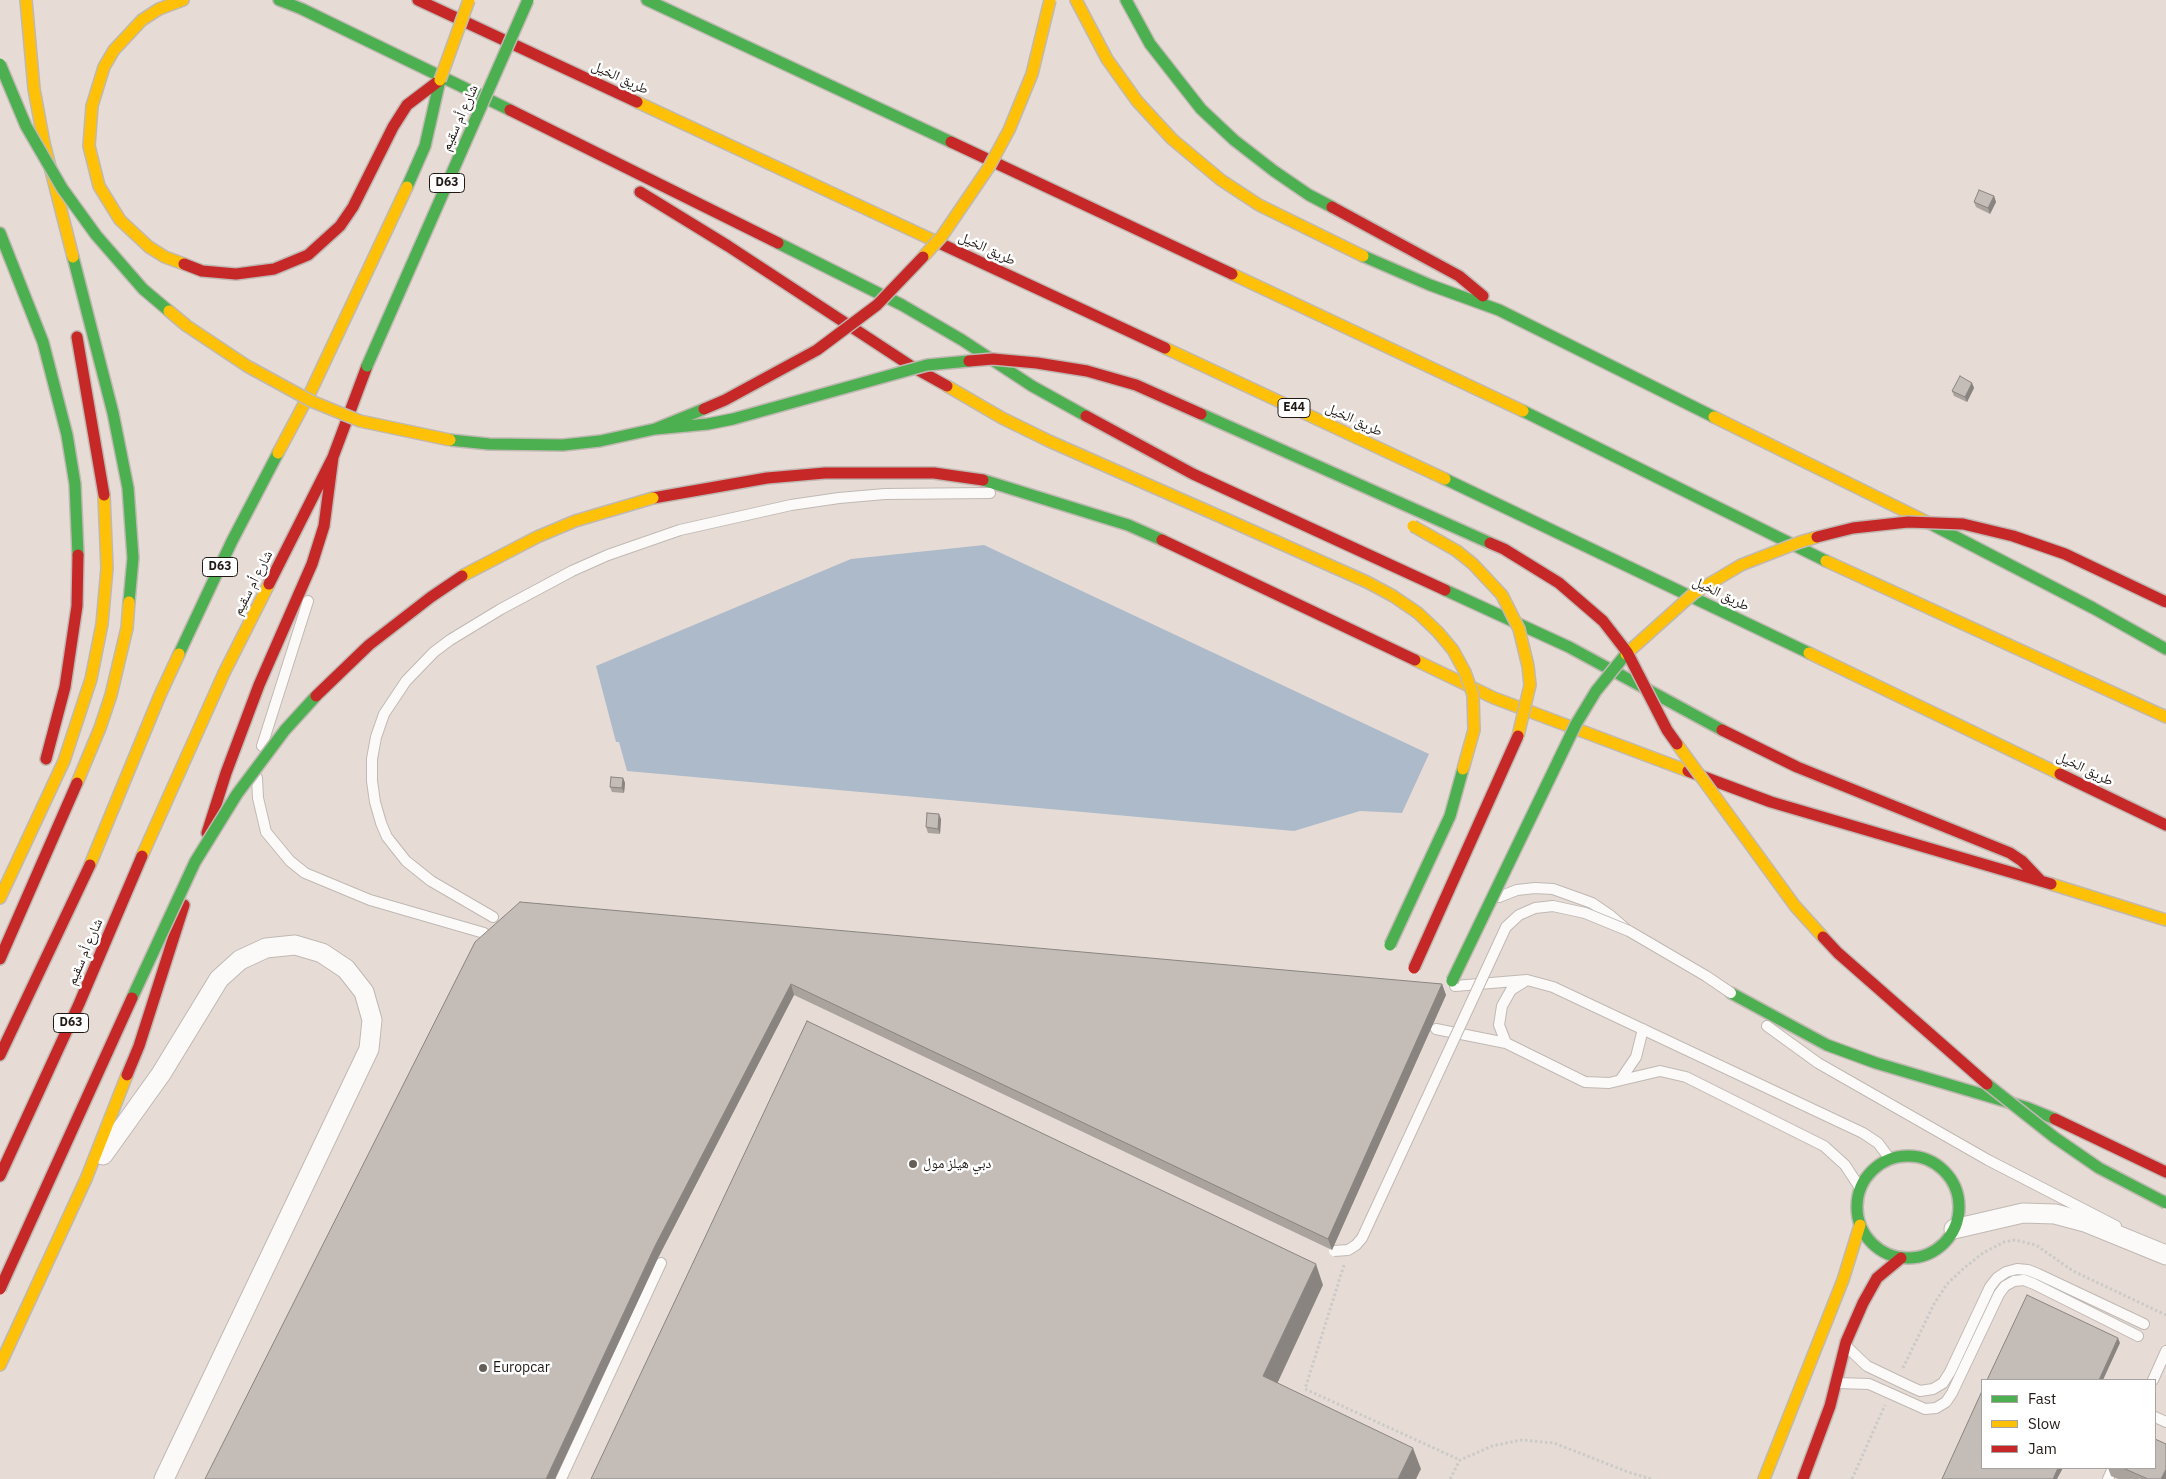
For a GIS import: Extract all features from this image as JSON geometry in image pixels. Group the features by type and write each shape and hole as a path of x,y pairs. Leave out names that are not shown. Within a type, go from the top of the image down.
{"main road":[{"path":"0,959 100,728 120,662 131,593 133,558 128,488 113,413 42,134 34,89 26,0"},
{"path":"183,0 159,9 142,20 114,50 104,67 92,106 89,146 99,186 120,220 149,247 165,257 202,271 236,274 274,269 308,254 323,244 340,226 353,206 388,137 407,105 440,80"},
{"path":"279,0 302,9 548,129 902,305 962,340 1040,390 1193,474 1569,647 1675,706 1797,768 2010,853 2027,866 2041,881"},
{"name":"طريق الخيل","path":"418,0 1506,507 2166,825"},
{"name":"شارع أم سقيم","path":"0,1055 78,893 164,686 232,541 310,391 425,146 440,80 469,0"},
{"name":"شارع أم سقيم","path":"0,1176 79,1004 141,859 224,674 333,457 367,366 528,0"},
{"path":"647,0 1490,395 1811,554 2166,717"},
{"path":"655,429 725,400 817,350 876,305 928,253 978,186 1009,130 1032,74 1050,0"},
{"path":"1076,0 1107,59 1137,101 1172,139 1221,180 1258,205 1360,255 1430,285 1499,310 1938,528 2166,648"},
{"path":"1126,0 1150,44 1164,64 1201,109 1234,140 1309,195 1459,276 1499,310"},
{"path":"0,64 26,126 43,157 80,214 123,268 143,289 187,326 246,366 311,401 360,421 412,434 450,440 489,444 563,445 600,441 655,429 699,425 733,419 927,365 993,359 1037,363 1078,370 1136,385 1497,546 1543,572 1574,595 1603,621 1620,642 1668,730 1776,881 1816,930 1838,953 1935,1040 2015,1107 2099,1168 2166,1203"},
{"path":"548,129 564,144 592,164"},
{"path":"626,184 728,246 912,366 1002,418 1049,441 1367,582 1394,596 1418,613 1438,632 1453,650 1466,672 1473,695 1475,718 1450,816 1390,945"},
{"path":"0,233 43,342 67,435 75,484 78,530 77,606 65,687 42,770"},
{"path":"70,249 72,302"},
{"path":"0,898 64,761 83,706 97,652 105,596 106,528 103,483 75,327"},
{"path":"0,1365 86,1179 139,1046 226,772 259,685 312,564 324,526 333,457"},
{"path":"1309,463 1362,499"},
{"path":"0,1289 186,880 215,827 236,794 285,730 339,672 369,645 431,597 466,574 545,534 606,511 653,498 767,478 853,472 942,474 988,481 1032,494 1120,522 1184,549 1494,698 1771,802 2041,881 2166,920"},
{"path":"1405,522 1456,551 1473,564 1502,595 1519,629 1528,666 1530,685 1519,733 1414,968"},
{"path":"1454,984 1576,724 1596,690 1621,660 1649,632 1694,593 1741,565 1800,542 1853,528 1908,522 1963,524 2013,536 2065,554 2166,602"},
{"path":"27,837 37,789"},
{"path":"1731,994 1828,1045 1876,1063 2028,1108 2069,1125 2166,1172"},
{"path":"1907,1156 1924,1159 1939,1167 1950,1180 1957,1196 1958,1213 1954,1230 1932,1252 1922,1256 1901,1258 1880,1250 1865,1235 1860,1226 1857,1206 1860,1188 1878,1166 1890,1159 1907,1156"},
{"path":"1764,1479 1843,1280 1860,1226"},
{"path":"1803,1479 1820,1436 1846,1342 1869,1290 1887,1268 1901,1258"}],"street":[{"path":"86,1179 161,1074 219,979 240,960 266,948 295,945 322,953 330,958 346,969 364,992 372,1020 369,1049 164,1479"},
{"path":"1954,1230 2023,1213 2055,1214 2085,1222 2166,1254"}],"lane":[{"path":"493,917 437,886 406,862 381,824 375,802 372,759 376,737 384,714 406,681 434,652 501,609 572,572 608,555 680,530 791,505 839,498 885,494 1032,494"},
{"path":"312,564 307,609 269,720 258,764 258,798 266,832 290,861 305,873 326,883 370,900 484,933"},
{"path":"1447,967 1472,918 1493,901 1517,890 1553,889 1570,894 1592,903 1629,931"},
{"path":"1334,1252 1348,1250 1362,1238 1506,927 1519,915 1535,908 1553,906 1585,913 1629,931 1706,976 1731,994 1759,1020 1818,1063 1988,1160 2126,1231 2166,1254"},
{"path":"1506,1043 1500,1025 1502,1006 1512,990 1527,980"},
{"path":"1454,984 1527,980 1553,986 1863,1133 1878,1143 1890,1159"},
{"path":"1436,1029 1506,1043 1585,1082 1609,1082 1660,1071 1686,1077 1824,1146 1845,1164 1860,1188"},
{"path":"1620,1079 1636,1057 1643,1029"},
{"path":"561,1479 662,1263"},
{"path":"1846,1342 1846,1346 1852,1354 1867,1366 1920,1391 1933,1389 1943,1383 1950,1372 1990,1287 2002,1275 2017,1269 2028,1270 2038,1274 2144,1324"},
{"path":"1836,1383 1869,1384 1925,1409 1936,1408 1946,1402 1952,1393 1999,1294 2005,1286 2014,1281 2024,1280 2034,1284 2138,1336"},
{"path":"2153,1379 2166,1351"}],"path":[{"path":"1348,1250 1305,1389 1460,1460"},
{"path":"1450,1479 1460,1460 1492,1446 1521,1440 1554,1443 1651,1479"}],"water":[{"path":"984,545 1429,754 1402,813 1360,811 1294,831 627,771 619,742 616,742 596,666 851,559"}],"building":[{"path":"1979,190 1994,196 1988,208 1974,202"},
{"path":"1960,376 1972,383 1965,397 1952,391"},
{"path":"611,777 623,778 622,788 610,787"},
{"path":"927,813 939,814 938,829 926,827"},
{"path":"520,902 1442,984 1328,1239 791,984 655,1246 546,1479 205,1479 475,942"},
{"name":"دبي هيلز مول","path":"807,1021 1316,1264 1263,1376 1413,1448 1398,1479 591,1479"},
{"path":"2027,1295 2118,1338 2099,1379 1987,1379"},
{"path":"1981,1393 1981,1469 2058,1469 2053,1479 1942,1479"},
{"path":"2156,1439 2166,1444 2166,1469 2161,1479 2148,1479 2125,1469 2156,1469"}],"traffic: fast":[{"path":"279,0 302,9 510,110"},
{"path":"367,366 528,0"},
{"path":"647,0 951,142"},
{"path":"1126,0 1150,44 1201,109 1234,140 1274,171 1309,195 1332,207"},
{"path":"0,64 26,126 62,188 96,235 143,289 169,311"},
{"path":"407,187 425,146 440,80"},
{"path":"0,233 43,342 67,435 75,484 78,555"},
{"path":"778,243 902,305 962,340 1032,386 1086,416"},
{"path":"1363,256 1430,285 1499,310 1714,417"},
{"path":"73,257 113,413 128,488 133,558 129,602"},
{"path":"655,429 708,424 733,419 927,365 969,361"},
{"path":"450,440 489,444 563,445 600,441 655,429 704,409"},
{"path":"1523,411 1826,561"},
{"path":"1201,414 1490,543"},
{"path":"179,654 232,541 278,453"},
{"path":"1445,479 1809,653"},
{"path":"983,480 1128,525 1162,540"},
{"path":"1929,523 2093,608 2166,649"},
{"path":"1445,590 1569,647 1722,730"},
{"path":"1452,981 1576,724 1596,691 1626,654"},
{"path":"132,998 195,862 237,794 285,730 316,696"},
{"path":"1390,945 1450,816 1463,769"},
{"path":"1731,993 1827,1045 1876,1063 2028,1108 2055,1119"},
{"path":"1987,1084 2054,1137 2099,1168 2166,1203"},
{"path":"1908,1156 1927,1160 1944,1171 1955,1188 1959,1207 1955,1226 1944,1243 1927,1254 1908,1258 1889,1254 1872,1243 1861,1226 1857,1207 1861,1188 1872,1171 1889,1160 1908,1156"}],"traffic: slow":[{"path":"26,0 34,89 44,143 73,257"},
{"path":"183,0 159,9 142,20 114,50 104,67 92,106 89,146 99,186 120,220 149,247 165,257 184,264"},
{"path":"440,80 469,0"},
{"path":"923,257 942,236 989,167 1009,130 1032,74 1050,0"},
{"path":"1076,0 1107,59 1137,101 1172,139 1221,180 1259,205 1363,256"},
{"path":"637,102 937,242"},
{"path":"278,453 311,391 407,187"},
{"path":"1232,274 1523,411"},
{"path":"169,311 187,326 247,366 311,401 360,421 450,440"},
{"path":"1165,348 1445,479"},
{"path":"947,386 1002,418 1049,441 1228,520"},
{"path":"1714,417 1929,523"},
{"path":"0,898 64,761 91,679 102,624 107,568 104,495"},
{"path":"462,576 537,537 575,521 653,498"},
{"path":"1228,520 1367,582 1393,596 1418,613 1438,632 1453,650 1465,672 1473,695 1474,730 1463,769"},
{"path":"1413,526 1457,551 1473,564 1502,595 1519,629 1528,666 1530,685 1518,736"},
{"path":"1626,654 1694,593 1741,565 1817,537"},
{"path":"1826,561 2166,717"},
{"path":"142,856 224,673 269,584"},
{"path":"77,783 100,728 111,695 127,628 129,602"},
{"path":"1809,653 2060,774"},
{"path":"90,865 160,695 179,654"},
{"path":"1415,660 1494,698 1688,771"},
{"path":"1677,744 1795,906 1823,937"},
{"path":"2051,884 2166,920"},
{"path":"0,1365 86,1179 127,1075"},
{"path":"1764,1479 1843,1280 1860,1225"}],"traffic: jam":[{"path":"418,0 637,102"},
{"path":"184,264 202,271 236,274 274,269 308,255 340,226 353,207 393,127 407,105 440,80"},
{"path":"510,110 778,243"},
{"path":"951,142 1232,274"},
{"path":"640,192 728,246 911,366 947,386"},
{"path":"1332,207 1459,276 1483,296"},
{"path":"937,242 1165,348"},
{"path":"704,409 725,400 817,350 877,305 923,257"},
{"path":"77,337 104,495"},
{"path":"969,361 993,359 1037,363 1087,371 1136,385 1201,414"},
{"path":"269,584 333,457 367,366"},
{"path":"1086,416 1193,474 1445,590"},
{"path":"207,833 226,773 259,685 312,564 324,526 333,457"},
{"path":"653,498 767,478 825,473 934,473 983,480"},
{"path":"1817,537 1853,528 1908,522 1963,524 2013,536 2065,554 2166,602"},
{"path":"1162,540 1415,660"},
{"path":"1490,543 1504,549 1559,583 1603,621 1627,652 1667,730 1677,744"},
{"path":"46,759 65,687 77,606 78,555"},
{"path":"316,696 369,645 431,597 462,576"},
{"path":"1722,730 1797,767 2010,853 2022,861 2041,881"},
{"path":"1414,968 1518,736"},
{"path":"1688,771 1771,802 2051,884"},
{"path":"2060,774 2166,825"},
{"path":"0,959 77,783"},
{"path":"0,1176 79,1004 142,856"},
{"path":"0,1055 90,865"},
{"path":"127,1075 139,1046 184,905"},
{"path":"1823,937 1838,953 1987,1084"},
{"path":"0,1289 132,998"},
{"path":"2055,1119 2166,1172"},
{"path":"1803,1479 1830,1406 1846,1342 1863,1303 1877,1278 1901,1258"}],"place":[{"name":"دبي هيلز مول","path":"913,1164"},
{"name":"Europcar","path":"483,1368"}]}
